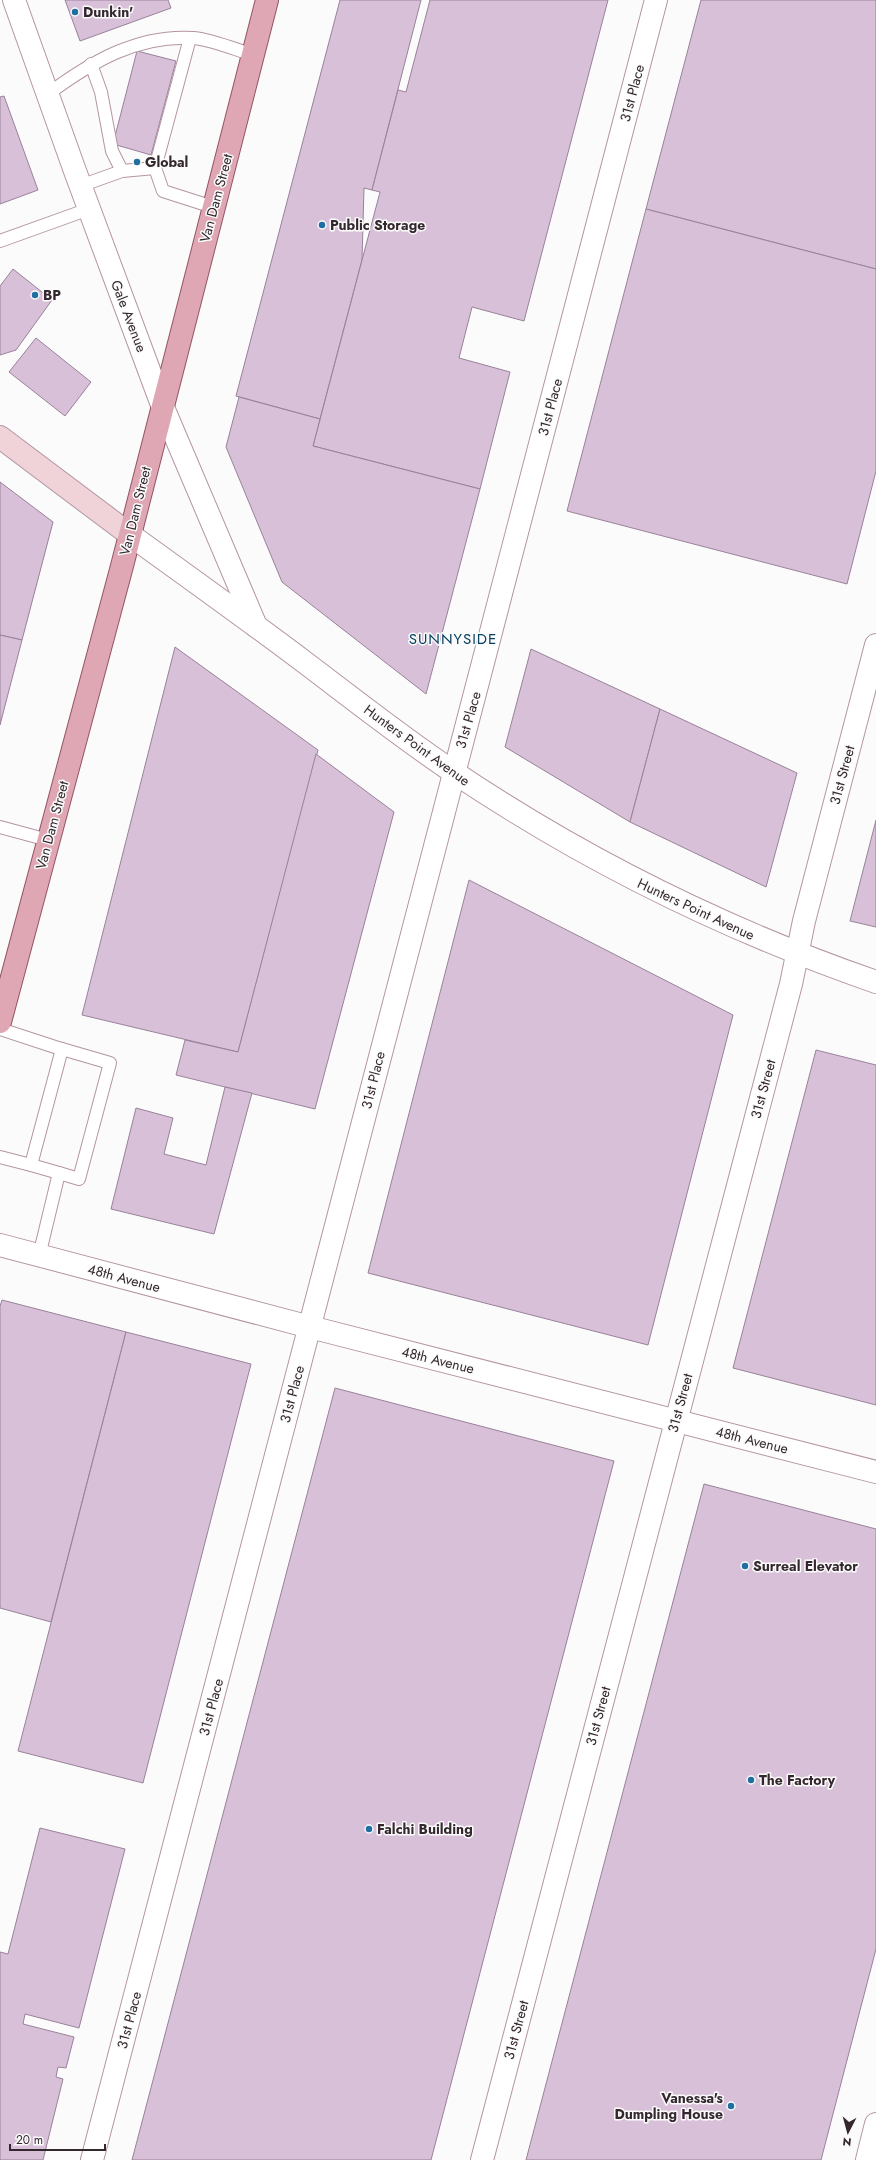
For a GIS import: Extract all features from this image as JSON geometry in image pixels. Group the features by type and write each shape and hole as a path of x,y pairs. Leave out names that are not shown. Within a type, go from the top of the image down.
{"main road":[{"name":"Van Dam Street","path":"0,1022 129,534 267,0"}],"street":[{"name":"Gale Avenue","path":"14,0 88,208 162,405 256,626"},
{"name":"31st Place","path":"92,2160 656,0"},
{"name":"Hunters Point Avenue","path":"0,437 453,773 529,821 611,868 704,914 797,953 876,982"},
{"name":"31st Street","path":"482,2160 789,990 797,953 876,645"},
{"name":"48th Avenue","path":"0,1245 310,1327 876,1472"},
{"path":"867,2160 876,2124"}],"lane":[{"path":"48,94 91,64 141,42 190,38 253,55"},
{"path":"190,38 155,168 163,191 213,207"},
{"path":"91,64 101,92 112,151 122,171"},
{"path":"80,186 122,171 155,168"},
{"path":"0,240 88,208"},
{"path":"0,827 48,840"},
{"path":"0,1029 110,1063 80,1178 0,1157"},
{"path":"31,1165 62,1049"},
{"path":"39,1256 59,1173"}],"building":[{"path":"65,0 168,0 171,8 80,41"},
{"name":"Public Storage","path":"340,0 421,0 372,190 364,188 362,260 320,419 236,396"},
{"path":"430,0 608,0 524,321 472,307 459,358 510,372 480,489 313,446 380,192 372,190 398,90 406,92"},
{"path":"701,0 876,0 876,269 646,209"},
{"path":"137,51 176,61 151,155 113,144"},
{"path":"4,96 38,190 0,204 0,97"},
{"path":"646,209 876,269 876,471 847,584 567,511"},
{"path":"13,269 52,300 16,350 0,355 0,286"},
{"path":"36,338 91,382 65,416 9,372"},
{"path":"239,397 320,419 313,446 480,489 426,694 282,582 226,447"},
{"path":"0,482 53,522 22,640 0,635"},
{"path":"0,635 22,640 0,725"},
{"path":"175,647 318,750 238,1052 82,1015"},
{"path":"531,649 660,709 630,822 505,747"},
{"path":"660,709 797,773 766,887 630,822"},
{"path":"316,754 394,812 315,1109 176,1075 185,1040 238,1052"},
{"path":"876,820 876,927 850,921"},
{"path":"469,880 733,1015 648,1345 368,1273"},
{"path":"816,1050 876,1065 876,1405 733,1368"},
{"path":"225,1087 252,1093 214,1234 111,1209 136,1108 173,1118 164,1154 206,1165"},
{"path":"2,1300 126,1332 51,1622 0,1608 0,1306"},
{"path":"126,1332 251,1364 143,1783 18,1751"},
{"name":"Falchi Building","path":"335,1388 614,1461 431,2160 132,2160"},
{"name":"The Factory","path":"704,1484 876,1529 876,1949 821,2160 526,2160"},
{"path":"40,1828 125,1849 79,2028 25,2014 23,2024 74,2037 66,2068 58,2067 56,2077 63,2079 43,2160 0,2160 0,1952 8,1954"}],"place":[{"name":"Dunkin'","path":"75,12"},
{"name":"Global","path":"137,162"},
{"name":"Public Storage","path":"322,225"},
{"name":"BP","path":"35,295"},
{"name":"Surreal Elevator","path":"745,1566"},
{"name":"The Factory","path":"751,1780"},
{"name":"Falchi Building","path":"369,1829"},
{"name":"Vanessa's Dumpling House","path":"731,2106"}],"district":[{"name":"SUNNYSIDE","path":"453,639"}]}
